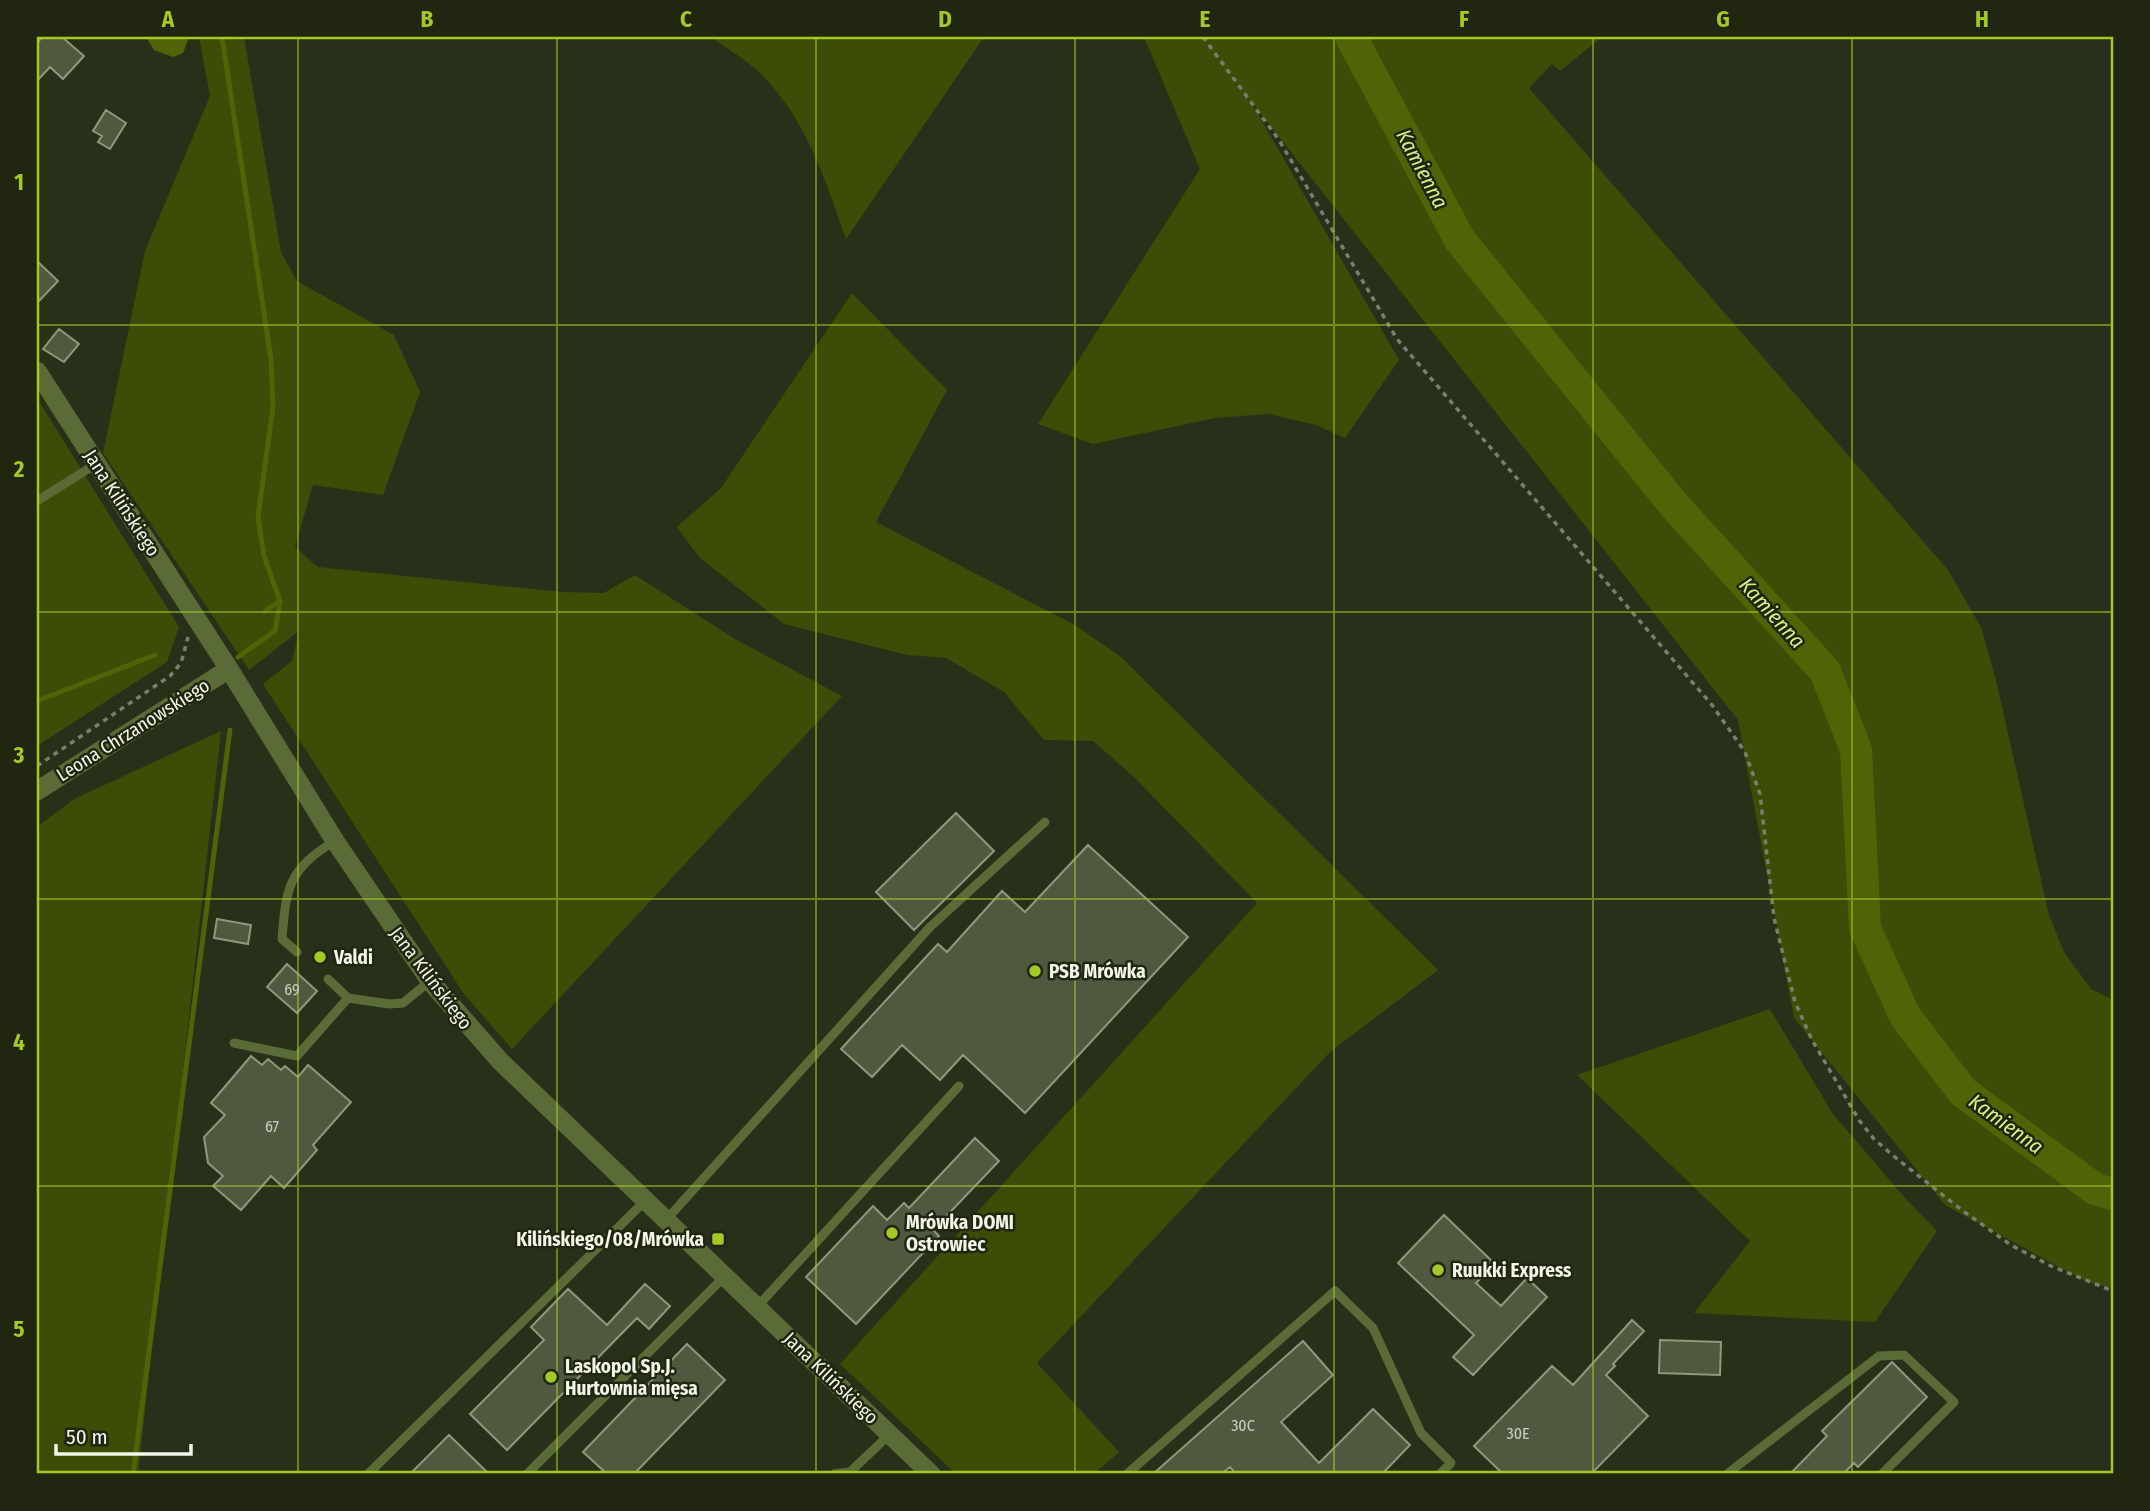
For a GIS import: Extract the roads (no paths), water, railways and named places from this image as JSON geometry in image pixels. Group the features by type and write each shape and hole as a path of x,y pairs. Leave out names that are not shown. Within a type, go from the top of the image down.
{"street":[{"name":"Jana Kilińskiego","path":"42,379 229,669 335,841 430,981 501,1062 931,1474"},
{"name":"Leona Chrzanowskiego","path":"37,791 229,669"}],"lane":[{"path":"37,501 96,464"},
{"path":"666,1220 930,926 1045,822"},
{"path":"297,952 282,939 286,890 319,850 335,841"},
{"path":"328,979 348,998 364,1003 403,1003 430,981"},
{"path":"234,1043 297,1056 348,998"},
{"path":"757,1307 958,1086"},
{"path":"368,1474 646,1200"},
{"path":"527,1474 724,1276"},
{"path":"1127,1474 1335,1291 1373,1328 1421,1433 1451,1463 1440,1474"},
{"path":"1727,1474 1879,1356 1904,1355 1954,1402 1882,1474"},
{"path":"834,1474 850,1472 890,1434"}],"waterway":[{"path":"222,37 271,359 273,407 258,517 264,556 280,601 265,611"},
{"name":"Kamienna","path":"1351,37 1460,240 1674,505 1825,671 1856,750 1865,928 1905,1016 1963,1092 2095,1189 2113,1194"},
{"path":"238,657 275,631 280,601"},
{"path":"37,701 155,655"},
{"path":"133,1474 230,730"}],"place":[{"name":"Valdi","path":"320,957"},
{"name":"PSB Mrówka","path":"1035,971"},
{"name":"Mrówka DOMI Ostrowiec","path":"892,1233"},
{"name":"Kilińskiego/08/Mrówka","path":"718,1239"},
{"name":"Ruukki Express","path":"1438,1270"},
{"name":"Laskopol Sp.J. Hurtownia mięsa","path":"551,1377"}]}
